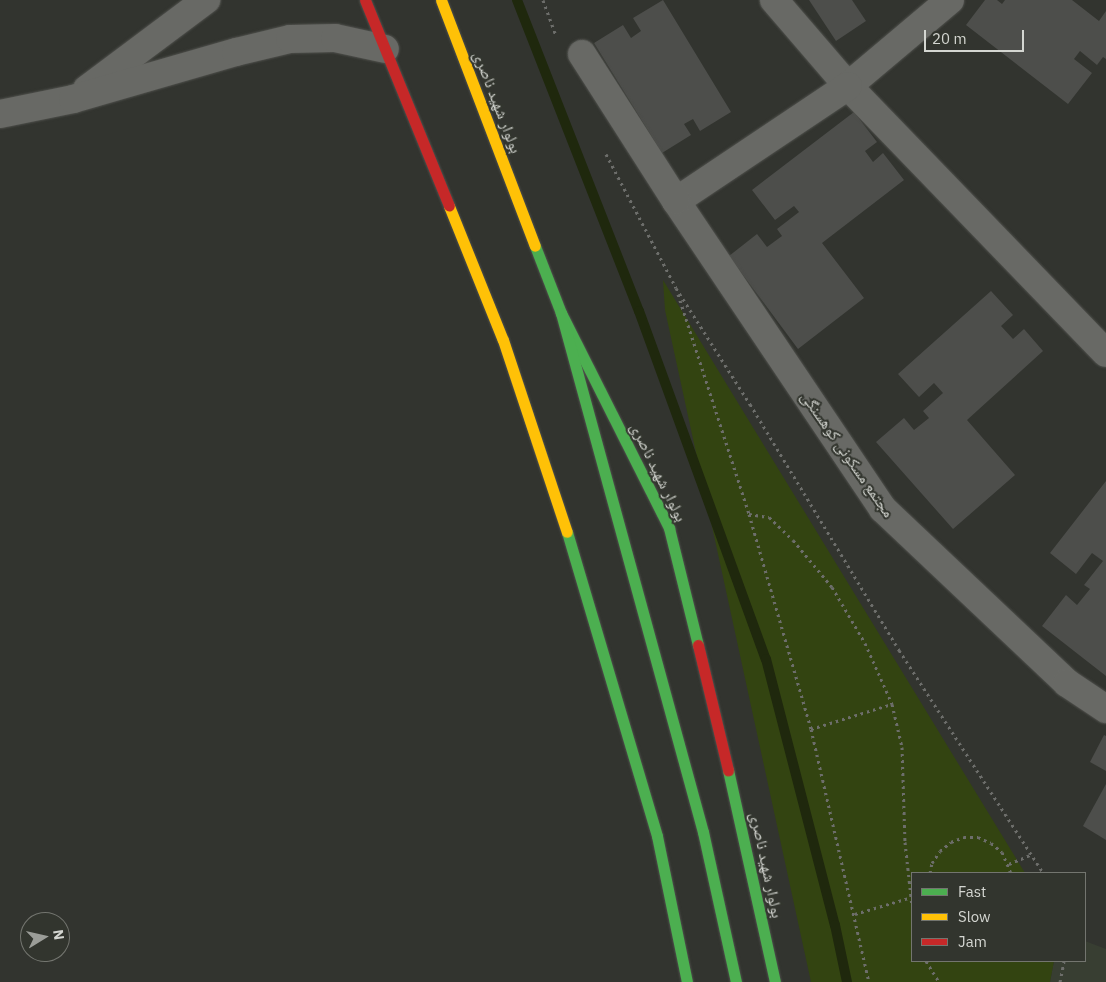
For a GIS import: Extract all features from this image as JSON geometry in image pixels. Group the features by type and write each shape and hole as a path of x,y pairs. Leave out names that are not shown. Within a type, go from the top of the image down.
{"main road":[{"path":"365,0 503,340 577,561 657,836 687,982"},
{"name":"بولوار شهید ناصری","path":"442,0 562,312 669,528 743,829 775,982"},
{"path":"562,312 703,832 736,982"}],"street":[{"path":"73,99 206,0"},
{"path":"774,0 848,86 1106,352"},
{"path":"676,201 848,86 950,0"},
{"path":"0,114 73,99 236,52 290,39 335,38 385,49"},
{"name":"مجتمع مسکونی کوهسنگی","path":"582,54 676,201 883,509 1067,683 1106,709"}],"path":[{"path":"869,982 811,729 749,514 676,288 755,413 899,650 1042,872"},
{"path":"749,514 769,517 792,540 832,587 865,643 892,704 902,747 911,897 854,914"},
{"path":"811,729 892,704"},
{"path":"930,872 932,863 940,851 951,842 964,837 978,837 991,842 1002,852 1009,864 1011,872"},
{"path":"1009,864 1032,854"},
{"path":"927,962 938,982"},
{"path":"1060,982 1064,962"}],"shaded area":[{"path":"1086,941 1106,949 1106,982 1050,982 1054,962 1086,962"}],"green space":[{"path":"663,280 1024,872 911,872 911,962 1054,962 1050,982 811,982 665,310"}],"building":[{"path":"663,0 731,112 700,131 693,119 684,124 691,135 662,153 594,43 623,25 631,38 641,31 633,18"},
{"path":"809,0 852,0 866,21 836,41"},
{"path":"985,0 997,0 1002,4 1005,0 1072,0 1099,21 1106,11 1106,59 1103,57 1097,65 1080,51 1074,59 1092,73 1068,104 966,25"},
{"path":"854,112 877,142 865,151 873,162 883,153 904,180 822,243 864,298 798,349 729,256 757,234 767,247 782,236 777,229 799,212 794,206 775,220 752,190"},
{"path":"991,291 1013,315 1001,326 1013,339 1024,329 1043,351 967,420 1015,475 953,529 876,442 904,418 914,430 929,418 923,411 943,393 934,383 919,397 898,374"},
{"path":"1106,481 1106,676 1042,626 1066,595 1077,605 1090,589 1084,585 1103,561 1092,553 1076,574 1050,553"},
{"path":"1104,735 1106,736 1106,771 1090,762"},
{"path":"1106,784 1106,840 1083,826"}],"waterway":[{"path":"517,0 639,311 766,659 835,925 847,982"}],"traffic: fast":[{"path":"535,246 561,313 669,528 698,645"},
{"path":"561,313 703,832 736,982"},
{"path":"567,532 657,836 687,982"},
{"path":"728,770 775,982"}],"traffic: slow":[{"path":"441,0 535,246"},
{"path":"449,206 503,340 567,532"}],"traffic: jam":[{"path":"365,0 449,206"},
{"path":"698,645 728,770"}]}
